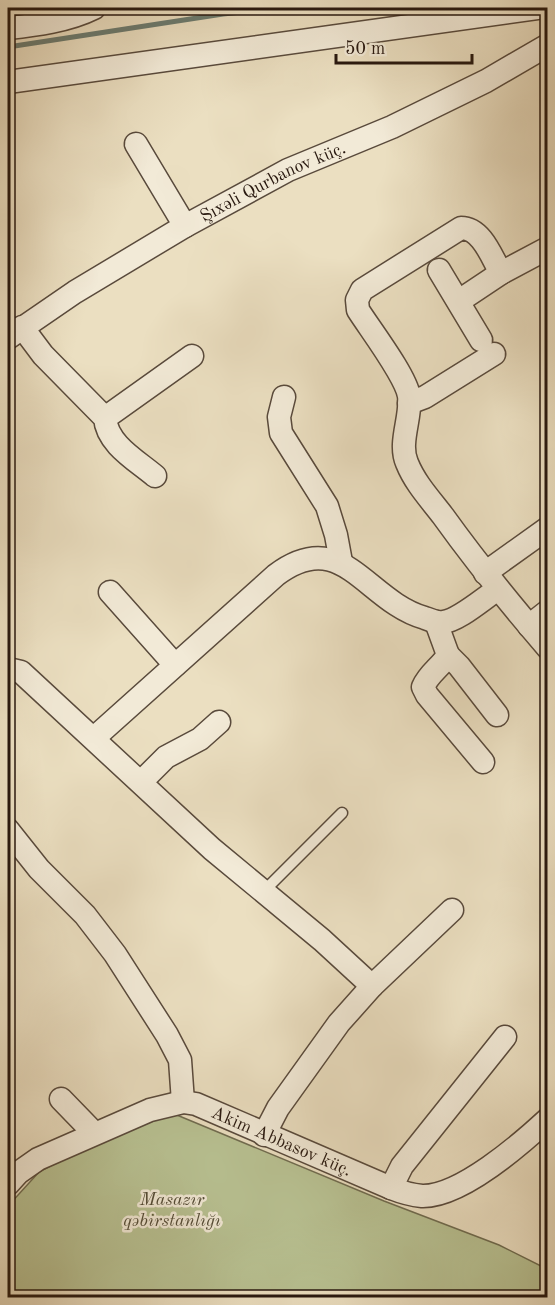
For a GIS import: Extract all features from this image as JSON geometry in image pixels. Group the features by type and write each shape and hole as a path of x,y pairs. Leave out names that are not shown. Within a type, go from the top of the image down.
{"street":[{"path":"8,28 75,16 94,8"},
{"path":"8,82 537,8"},
{"name":"Şıxəli Qurbanov küç.","path":"15,332 185,226 288,170 392,127 486,81 548,45"},
{"path":"136,144 185,226"},
{"path":"501,273 478,234 470,228 461,228 363,290 357,300 358,310 400,375 408,393 405,460 412,475 492,581 548,648"},
{"path":"459,301 501,273 548,248"},
{"path":"409,403 425,397 488,347 439,270"},
{"path":"15,332 43,355 105,418 106,429 112,439 155,476"},
{"path":"105,418 192,356"},
{"path":"284,397 279,417 281,433 327,506 336,534 341,562"},
{"path":"94,738 292,563 315,557 341,562 397,606 417,616 444,622 457,617 548,528"},
{"path":"110,592 175,665"},
{"path":"529,626 548,611"},
{"path":"436,622 448,655 497,715"},
{"path":"448,655 428,676 423,687 427,695 483,762"},
{"path":"8,669 21,672 212,849 264,891 372,986"},
{"path":"141,782 166,757 200,739 219,722"},
{"path":"8,830 39,869 85,915 116,954 180,1060 183,1102 150,1110 38,1159 8,1184"},
{"path":"264,1135 278,1108 339,1023 372,986 452,910"},
{"path":"391,1188 402,1166 505,1037"},
{"path":"61,1099 94,1133"},
{"name":"Akim Abbasov küç.","path":"183,1102 196,1104 391,1188 424,1196 440,1193 475,1177 544,1130"}],"lane":[{"path":"264,891 342,813"}],"green space":[{"name":"Masazır qəbirstanlığı","path":"172,1113 384,1201 499,1245 547,1269 547,1297 8,1297 8,1206 39,1172 67,1157"}],"waterway":[{"path":"8,47 223,14 281,8"}]}
